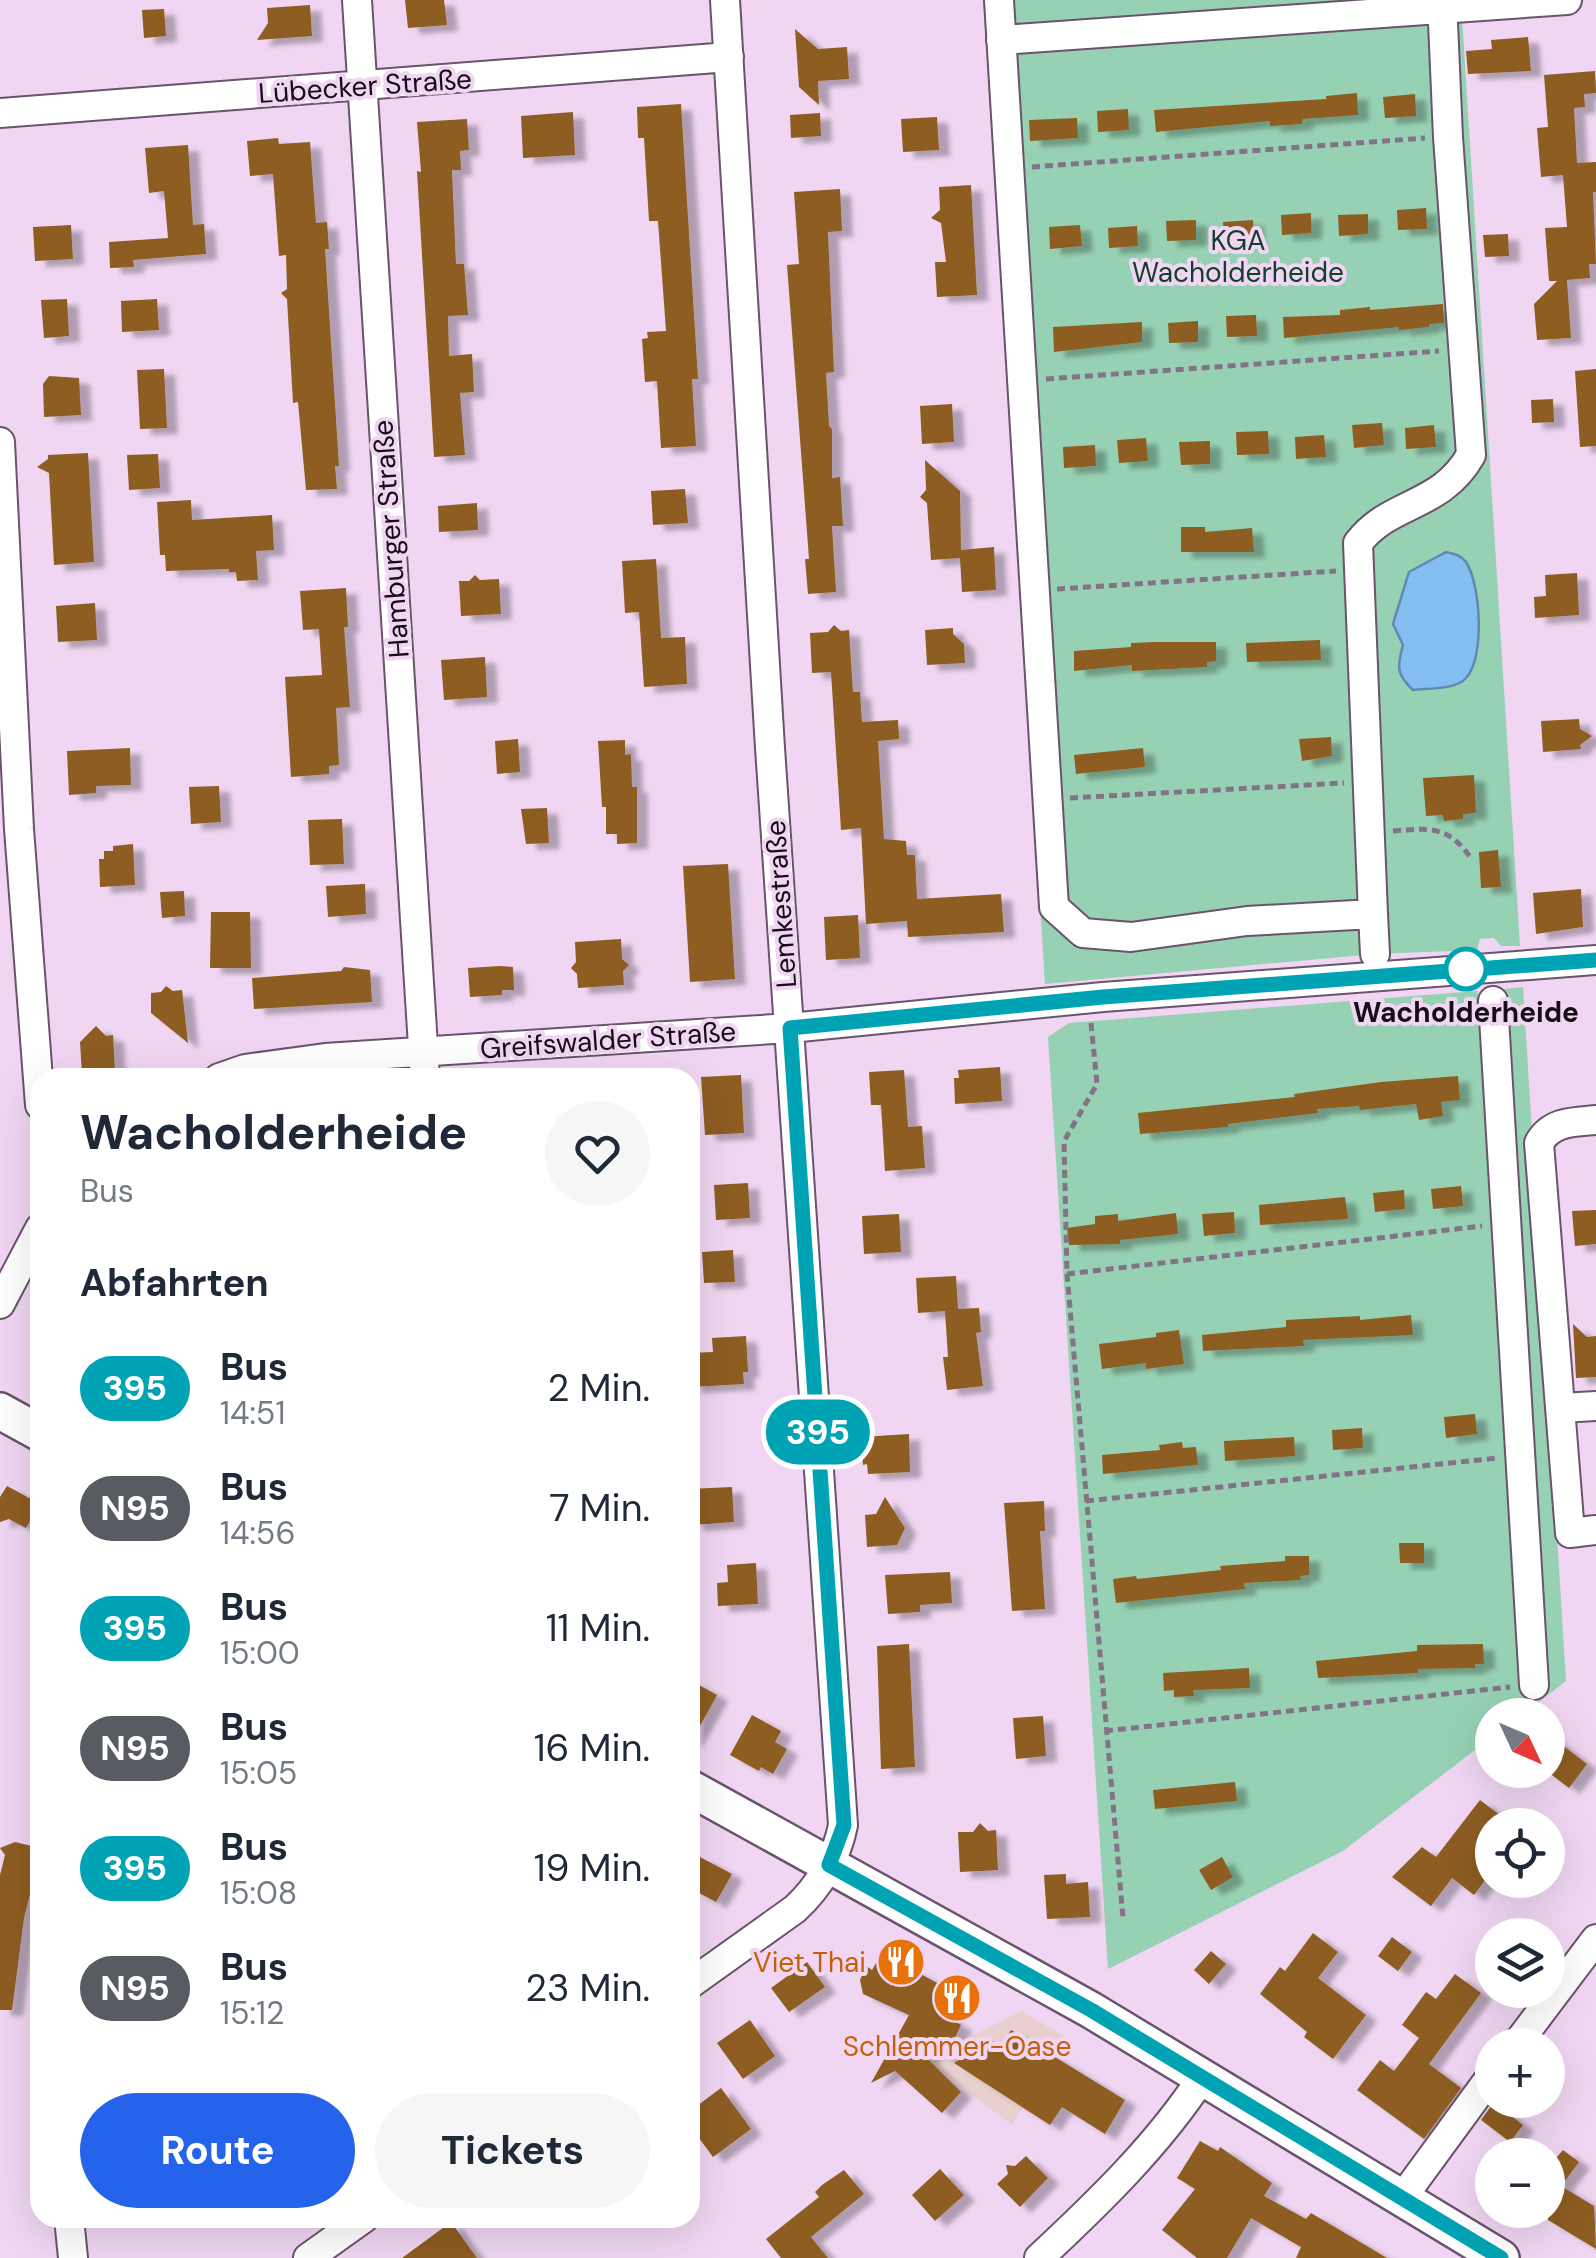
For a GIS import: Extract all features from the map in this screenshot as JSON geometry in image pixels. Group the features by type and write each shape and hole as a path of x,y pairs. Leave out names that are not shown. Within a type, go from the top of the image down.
{"main road":[{"path":"0,1411 30,1427"},
{"path":"700,1794 1204,2076 1502,2258"}],"street":[{"name":"Hamburger Straße","path":"357,0 425,1065"},
{"name":"Lemkestraße","path":"700,1977 796,1909 829,1865 844,1825 725,0"},
{"path":"999,0 1054,907 1083,934 1131,937 1247,921 1373,914"},
{"path":"1001,40 1450,5 1567,0"},
{"path":"1375,954 1358,544 1371,526 1446,488 1460,475 1470,455 1448,137 1450,5"},
{"name":"Lübecker Straße","path":"0,113 729,57"},
{"path":"0,442 19,829 37,1068"},
{"name":"Greifswalder Straße","path":"252,1068 325,1058 425,1065 1103,997 1596,960"},
{"path":"1493,1000 1534,1685"},
{"path":"1596,1120 1566,1122 1545,1132 1539,1143 1570,1533 1596,1530"},
{"path":"0,1304 30,1247"},
{"path":"1561,1408 1596,1406"},
{"path":"1529,2028 1596,1939"},
{"path":"1039,2258 1142,2154 1204,2076"},
{"path":"1402,2198 1475,2098"},
{"path":"70,2228 73,2258"},
{"path":"308,2258 350,2228"}],"path":[{"path":"1007,169 1448,137"},
{"path":"1022,380 1462,349"},
{"path":"1034,590 1357,570"},
{"path":"1048,799 1367,782"},
{"path":"1370,832 1446,832 1470,857"},
{"path":"1091,1022 1097,1084 1064,1140 1068,1274 1122,1918"},
{"path":"1068,1274 1507,1223"},
{"path":"1085,1501 1521,1456"},
{"path":"1105,1730 1534,1685"}],"shaded area":[{"path":"1022,2011 1066,2037 1012,2125 925,2059"}],"green space":[{"name":"KGA Wacholderheide","path":"983,0 1461,0 1520,946 1501,946 1494,938 1480,939 1477,950 1375,954 1045,984"},
{"path":"1523,987 1566,1681 1544,1698 1475,1698 1475,1750 1343,1851 1108,1969 1048,1037 1069,1023 1477,991 1481,1000 1502,998 1504,989"}],"water":[{"path":"1446,552 1462,558 1471,573 1478,604 1476,655 1461,682 1413,690 1401,675 1403,645 1393,624 1409,572"}],"building":[{"path":"405,0 444,0 447,25 408,28"},
{"path":"310,5 312,36 257,40 268,23 267,8"},
{"path":"164,9 166,36 144,38 142,10"},
{"path":"795,29 818,49 847,47 849,79 818,81 819,105 799,87"},
{"path":"1528,37 1531,71 1468,74 1466,51 1492,49 1491,40"},
{"path":"1595,71 1596,93 1584,94 1585,107 1574,108 1577,163 1596,162 1596,264 1589,264 1590,278 1567,280 1571,338 1537,340 1534,304 1557,281 1549,281 1545,228 1567,227 1563,175 1541,177 1537,128 1548,127 1544,75"},
{"path":"1357,93 1358,115 1302,119 1302,124 1270,126 1270,121 1156,132 1154,110 1326,99"},
{"path":"1415,94 1416,116 1385,118 1383,97"},
{"path":"681,104 698,379 692,379 696,446 661,448 657,381 645,382 642,339 648,338 647,332 666,331 658,221 649,221 644,138 638,138 637,107"},
{"path":"1128,109 1129,130 1098,132 1097,111"},
{"path":"573,112 575,155 523,158 521,116"},
{"path":"820,113 821,136 791,138 790,115"},
{"path":"937,117 939,150 903,152 901,119"},
{"path":"1077,118 1078,138 1030,141 1029,120"},
{"path":"467,119 469,150 460,151 461,170 452,170 456,264 464,264 468,315 448,316 449,356 472,354 474,392 460,393 465,455 434,457 417,122"},
{"path":"278,138 279,144 310,142 316,223 327,222 329,249 325,249 339,466 335,466 337,489 306,490 298,402 293,403 287,299 281,293 287,289 286,255 279,256 273,174 250,176 247,141"},
{"path":"188,145 193,225 204,224 206,254 133,260 134,267 110,268 109,242 168,238 164,191 149,193 145,148"},
{"path":"971,185 977,295 937,297 935,262 946,262 941,223 931,218 940,210 939,187"},
{"path":"840,189 842,231 828,232 834,372 826,373 832,478 840,477 843,526 832,526 836,592 808,594 805,559 809,559 787,265 799,264 794,192"},
{"path":"1426,208 1427,229 1398,230 1397,210"},
{"path":"1311,213 1311,233 1282,235 1281,215"},
{"path":"1368,214 1368,234 1339,236 1338,215"},
{"path":"1196,220 1196,240 1167,241 1166,221"},
{"path":"1253,220 1254,241 1224,243 1223,222"},
{"path":"71,225 73,259 35,261 33,227"},
{"path":"1080,225 1082,246 1050,249 1049,227"},
{"path":"1137,226 1138,246 1109,248 1108,228"},
{"path":"1508,234 1509,256 1485,257 1483,235"},
{"path":"67,299 69,336 44,338 41,300"},
{"path":"157,299 159,330 122,332 121,301"},
{"path":"1443,304 1444,323 1429,327 1284,338 1283,317"},
{"path":"1256,315 1257,336 1227,337 1226,316"},
{"path":"1198,321 1198,342 1169,343 1168,323"},
{"path":"1142,322 1142,342 1054,352 1053,327"},
{"path":"164,369 167,428 140,429 137,370"},
{"path":"1596,369 1596,446 1580,447 1575,371"},
{"path":"49,376 79,378 81,415 44,417 43,384"},
{"path":"1553,399 1554,422 1532,423 1531,400"},
{"path":"952,404 954,442 922,444 920,406"},
{"path":"1382,423 1384,445 1354,448 1352,425"},
{"path":"1434,425 1436,447 1406,449 1405,428"},
{"path":"1268,431 1269,454 1237,455 1236,432"},
{"path":"1324,435 1326,457 1296,459 1295,437"},
{"path":"1146,438 1148,461 1119,463 1117,440"},
{"path":"1210,441 1210,464 1181,465 1179,442"},
{"path":"1095,445 1096,466 1064,468 1063,447"},
{"path":"88,453 94,562 54,565 49,473 37,467 48,455"},
{"path":"158,454 160,488 129,490 127,455"},
{"path":"925,460 960,491 961,550 994,547 996,590 962,592 960,558 931,560 927,503 920,497 926,490"},
{"path":"685,489 688,523 653,525 651,491"},
{"path":"191,500 192,520 272,515 274,550 256,551 258,580 237,581 236,572 229,569 166,571 165,555 160,555 157,502"},
{"path":"477,503 478,530 439,532 438,506"},
{"path":"1181,527 1205,527 1205,532 1252,528 1254,552 1181,552"},
{"path":"656,559 661,638 685,637 687,684 644,687 639,612 625,613 622,561"},
{"path":"1577,573 1579,615 1535,618 1534,597 1546,596 1545,575"},
{"path":"475,575 480,580 499,579 501,614 461,616 459,581 469,581"},
{"path":"346,588 348,627 344,627 350,707 336,708 339,765 329,766 329,774 291,777 285,677 322,675 319,629 303,630 300,591"},
{"path":"95,603 97,640 58,642 56,606"},
{"path":"834,625 841,631 849,630 853,692 860,692 862,722 898,720 899,739 878,741 884,839 906,841 907,855 915,855 917,899 1001,894 1004,932 908,937 907,921 866,924 861,828 841,830 831,672 812,673 810,633 828,632"},
{"path":"953,628 953,634 964,644 965,663 927,665 925,630"},
{"path":"1320,640 1321,660 1247,662 1246,643"},
{"path":"1216,642 1216,661 1207,662 1207,667 1132,671 1132,665 1074,671 1074,651 1131,647 1131,643"},
{"path":"485,657 487,697 444,700 441,660"},
{"path":"1579,719 1580,729 1592,736 1580,745 1581,749 1543,752 1541,721"},
{"path":"1331,737 1332,756 1302,761 1299,739"},
{"path":"518,739 520,772 497,774 495,741"},
{"path":"625,740 625,755 631,754 632,787 637,787 637,843 617,844 617,834 606,834 598,741"},
{"path":"130,748 131,785 96,786 96,793 69,795 67,751"},
{"path":"1143,748 1145,767 1076,774 1074,755"},
{"path":"1474,775 1476,813 1444,821 1443,815 1426,816 1423,778"},
{"path":"219,786 221,822 191,824 189,787"},
{"path":"547,808 549,843 526,844 521,809"},
{"path":"342,819 344,864 310,865 308,820"},
{"path":"133,844 135,885 100,887 99,859 104,859 104,851"},
{"path":"1498,850 1501,887 1481,888 1479,852"},
{"path":"728,864 735,979 690,982 683,866"},
{"path":"365,884 366,914 328,917 326,886"},
{"path":"1581,889 1583,927 1536,934 1533,893"},
{"path":"184,891 185,916 162,918 160,892"},
{"path":"211,912 250,912 251,968 210,968"},
{"path":"858,915 860,958 826,960 824,917"},
{"path":"621,939 622,959 629,965 623,971 624,985 578,988 577,974 571,968 576,962 575,942"},
{"path":"344,967 370,970 372,1002 254,1009 252,978 341,971"},
{"path":"513,967 514,990 502,990 502,995 470,997 468,968"},
{"path":"166,986 173,991 182,990 188,1043 151,1013 151,993 161,992"},
{"path":"96,1026 106,1036 113,1035 115,1068 82,1068 80,1042"},
{"path":"1000,1067 1002,1101 955,1104 954,1078 959,1078 958,1070"},
{"path":"904,1070 908,1127 922,1126 925,1168 885,1171 881,1105 871,1105 869,1072"},
{"path":"741,1075 744,1133 705,1135 701,1077"},
{"path":"1458,1076 1460,1100 1441,1102 1443,1116 1419,1120 1416,1104 1360,1110 1359,1106 1317,1109 1318,1113 1228,1127 1140,1134 1138,1113"},
{"path":"748,1183 750,1218 716,1220 714,1185"},
{"path":"1461,1186 1463,1206 1433,1209 1431,1189"},
{"path":"1404,1190 1405,1209 1375,1212 1373,1193"},
{"path":"1345,1197 1348,1219 1260,1225 1259,1205"},
{"path":"1596,1210 1596,1244 1575,1246 1572,1211"},
{"path":"1234,1212 1235,1233 1204,1236 1202,1214"},
{"path":"1176,1213 1178,1234 1120,1240 1120,1244 1069,1245 1067,1228 1095,1224 1095,1216 1118,1214 1118,1221"},
{"path":"899,1214 901,1252 864,1254 862,1216"},
{"path":"733,1250 735,1282 704,1283 702,1252"},
{"path":"956,1276 958,1309 979,1308 981,1332 976,1333 983,1386 947,1390 943,1357 948,1357 945,1311 918,1313 916,1278"},
{"path":"1411,1315 1413,1335 1303,1340 1304,1346 1203,1351 1202,1335 1286,1327 1286,1320"},
{"path":"1573,1324 1587,1337 1596,1336 1596,1377 1576,1378"},
{"path":"1179,1330 1184,1364 1146,1369 1146,1363 1102,1369 1099,1344"},
{"path":"746,1336 748,1372 743,1372 744,1384 700,1386 700,1353 713,1352 712,1338"},
{"path":"1475,1414 1477,1434 1446,1438 1444,1417"},
{"path":"1362,1428 1363,1448 1333,1450 1332,1430"},
{"path":"909,1434 910,1472 868,1474 867,1464 863,1465 861,1437"},
{"path":"1294,1437 1295,1456 1225,1461 1224,1441"},
{"path":"1182,1442 1183,1448 1196,1447 1198,1465 1103,1474 1102,1455 1160,1450 1159,1445"},
{"path":"7,1486 30,1499 30,1521 26,1528 9,1519 0,1522 0,1497"},
{"path":"732,1487 734,1522 700,1524 700,1489"},
{"path":"885,1497 905,1528 897,1545 867,1547 865,1515 876,1514"},
{"path":"1044,1501 1045,1531 1040,1531 1045,1609 1012,1611 1004,1503"},
{"path":"1399,1543 1424,1543 1424,1563 1400,1563"},
{"path":"1285,1556 1309,1556 1309,1575 1300,1576 1301,1580 1244,1583 1245,1589 1116,1603 1113,1579 1221,1570 1220,1566 1285,1561"},
{"path":"756,1563 758,1604 718,1606 717,1583 728,1582 727,1565"},
{"path":"950,1572 952,1603 920,1605 920,1612 888,1614 885,1575"},
{"path":"909,1644 915,1767 881,1769 877,1646"},
{"path":"1483,1644 1484,1664 1475,1664 1475,1668 1318,1678 1316,1661 1417,1651 1417,1645"},
{"path":"1249,1668 1250,1688 1193,1690 1194,1696 1174,1697 1174,1690 1164,1691 1163,1673"},
{"path":"700,1686 717,1695 700,1726"},
{"path":"752,1715 781,1731 775,1742 787,1749 773,1774 730,1755"},
{"path":"1043,1716 1046,1756 1016,1759 1013,1718"},
{"path":"1565,1747 1587,1764 1569,1788 1565,1785"},
{"path":"1235,1782 1237,1801 1155,1809 1153,1790"},
{"path":"1480,1800 1491,1808 1475,1808 1474,1895 1452,1878 1431,1906 1392,1877 1422,1847 1436,1857"},
{"path":"980,1823 988,1831 996,1830 998,1870 960,1872 958,1832 973,1832"},
{"path":"15,1842 30,1846 30,1894 12,2010 0,2010 0,1875 5,1855 0,1848"},
{"path":"700,1857 732,1874 716,1902 700,1893"},
{"path":"1222,1857 1233,1877 1211,1890 1199,1870"},
{"path":"1066,1874 1066,1884 1088,1882 1090,1917 1047,1919 1044,1875"},
{"path":"1313,1933 1338,1952 1318,1978 1366,2015 1333,2059 1260,1994 1280,1967 1285,1971"},
{"path":"1392,1937 1412,1952 1398,1971 1378,1956"},
{"path":"1211,1951 1226,1964 1209,1984 1194,1970"},
{"path":"882,1953 939,1984 933,1996 955,2008 949,2018 961,2025 946,2057 934,2050 927,2058 961,2092 942,2113 895,2071 871,2083 909,2015 863,1994 860,1980 866,1966 872,1970"},
{"path":"807,1962 825,1987 789,2012 771,1988"},
{"path":"1455,1974 1475,1989 1475,2001 1429,2064 1461,2088 1424,2139 1357,2090 1380,2060 1394,2071 1419,2038 1402,2025 1426,1992 1436,1999"},
{"path":"750,2020 775,2056 743,2079 717,2043"},
{"path":"1011,2030 1125,2100 1105,2134 1062,2107 1050,2125 954,2063 991,2040 1001,2046"},
{"path":"721,2088 751,2129 713,2157 700,2139 700,2104"},
{"path":"1514,2118 1523,2125 1513,2138 1505,2138 1481,2120"},
{"path":"1200,2141 1218,2151 1220,2147 1272,2183 1264,2196 1306,2219 1311,2213 1387,2258 1296,2258 1301,2247 1251,2218 1227,2258 1197,2258 1162,2230 1195,2189 1177,2178"},
{"path":"1565,2152 1579,2162 1565,2181"},
{"path":"1026,2156 1048,2178 1020,2207 997,2184 1008,2174 1006,2165 1015,2166"},
{"path":"940,2169 964,2195 935,2221 912,2195"},
{"path":"844,2170 864,2194 811,2237 828,2258 781,2258 766,2239 819,2197 815,2192"},
{"path":"1565,2188 1594,2206 1596,2249 1561,2228 1565,2228"},
{"path":"443,2228 455,2228 477,2258 402,2258"}],"bus line":[{"name":"395","path":"1501,2258 1091,2010 829,1865 844,1825 790,1028 1103,997 1596,960"}],"place":[{"name":"Wacholderheide","path":"1466,969"},
{"name":"Viet Thai","path":"901,1962"},
{"name":"Schlemmer-Oase","path":"957,1998"}]}
